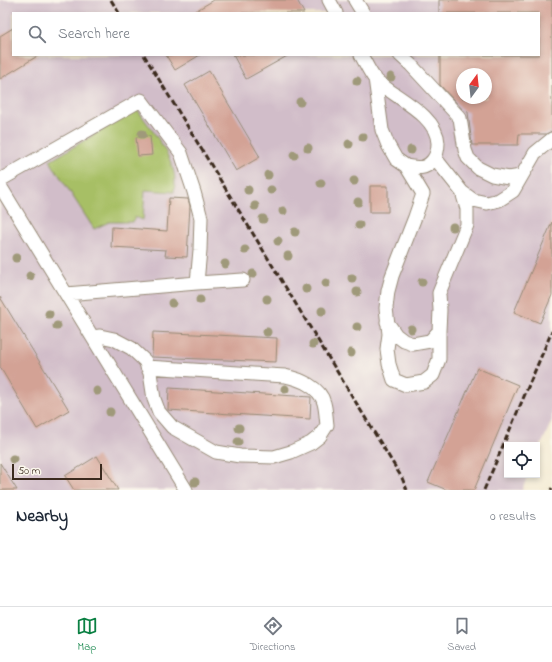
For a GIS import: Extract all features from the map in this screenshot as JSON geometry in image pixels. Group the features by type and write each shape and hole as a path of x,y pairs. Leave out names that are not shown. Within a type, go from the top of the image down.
{"lane":[{"path":"329,0 335,12"},
{"path":"355,0 362,12"},
{"path":"362,56 375,78 425,117 433,126 438,138 438,149 435,158 428,166 418,168 406,166"},
{"path":"401,56 460,118 465,150 468,158 478,168 492,175 509,178 521,176"},
{"path":"375,78 382,130 388,145 396,159 406,166 423,194 392,276 386,308 389,334 387,348 389,364 394,380 406,384 424,382 433,375 439,359 439,293 467,225 467,209 462,192"},
{"path":"0,180 141,100 181,153 194,192 201,218 197,282"},
{"path":"435,158 462,192 473,200 488,203 499,200 513,191 535,153 552,139"},
{"path":"0,186 186,490"},
{"path":"66,294 197,282 243,280"},
{"path":"387,322 396,335 404,341 413,344 430,341 439,331"},
{"path":"92,337 100,336 114,339 131,348 145,361 147,367 150,373 154,399 159,412 172,427 216,452 240,456 274,457 291,452 311,443 320,436 327,425 324,402 318,393 309,385 296,378 147,367"}],"shaded area":[{"path":"0,0 552,0 552,420 540,448 540,442 504,442 504,478 527,478 522,490 0,490"}],"green space":[{"path":"137,109 167,154 174,173 174,192 145,190 143,220 135,217 133,222 109,222 94,229 50,161"}],"building":[{"path":"214,0 297,0 303,12 194,12"},
{"path":"439,0 552,0 552,131 546,134 519,134 518,145 472,145 468,112 464,111 458,104 492,104 492,68 456,68 456,102 440,85 440,56 540,56 540,12 439,12"},
{"path":"12,29 12,56 37,56 0,79 0,36"},
{"path":"167,56 198,56 175,70"},
{"path":"234,56 287,56 246,79"},
{"path":"209,71 260,157 236,171 185,85"},
{"path":"150,136 152,155 138,156 136,137"},
{"path":"370,186 388,186 388,212 370,212"},
{"path":"169,198 188,199 190,206 187,257 165,256 166,250 111,247 112,227 167,231"},
{"path":"552,222 552,295 540,323 514,312"},
{"path":"0,297 69,410 37,429 0,367"},
{"path":"153,332 277,338 276,362 152,357"},
{"path":"477,368 518,385 474,490 447,490 428,482"},
{"path":"169,388 311,397 310,419 168,410"},
{"path":"97,456 118,490 74,490 65,476"},
{"path":"0,463 17,490 0,490"}],"railway":[{"path":"111,0 118,12"},
{"path":"145,56 402,478 407,490"},
{"path":"484,490 552,331"}]}
